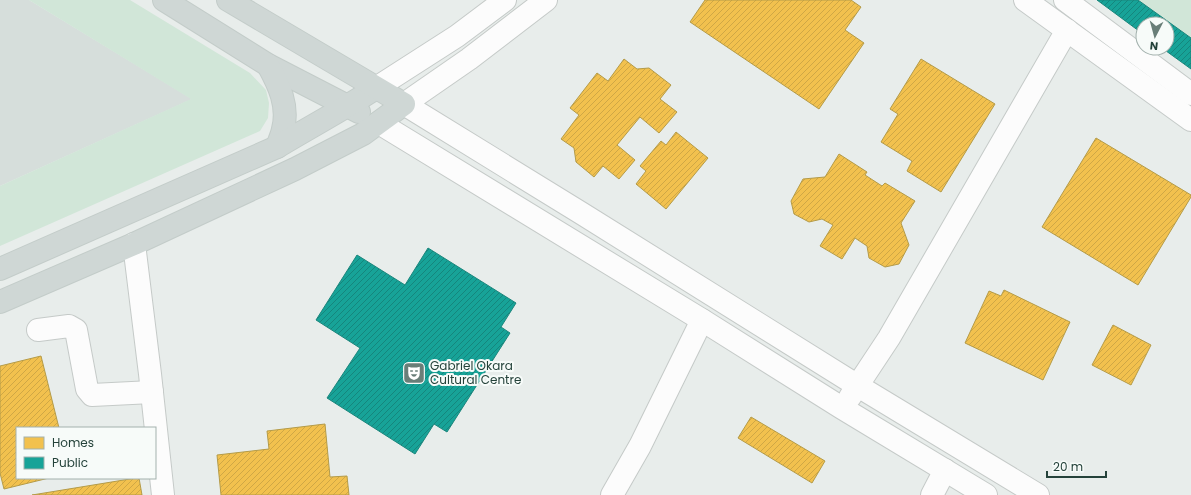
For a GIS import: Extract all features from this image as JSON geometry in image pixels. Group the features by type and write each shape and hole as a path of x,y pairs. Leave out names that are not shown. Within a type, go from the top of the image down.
{"main road":[{"path":"164,0 268,65 379,123"},
{"path":"0,302 134,244 295,169 363,134 404,104 228,0"},
{"path":"268,65 280,88 285,109 283,129 277,147"},
{"path":"0,269 277,147 349,106 376,88"}],"street":[{"path":"376,88 457,36 505,0"},
{"path":"546,0 469,59 404,104 858,386 1038,495"},
{"path":"1025,0 1191,120"},
{"path":"1066,0 1191,94"},
{"path":"842,408 889,338 1067,30"},
{"path":"379,123 986,495"},
{"path":"134,244 156,427"},
{"path":"612,495 640,446 702,320"},
{"path":"38,330 69,326 76,330 87,389 92,395 152,392"},
{"path":"156,429 163,495"},
{"path":"932,495 945,470"}],"shaded area":[{"path":"0,0 29,0 192,99 0,186"}],"green space":[{"path":"29,0 130,0 250,73 266,90 269,103 268,118 260,131 0,246 0,186 191,99"},
{"path":"1097,0 1191,0 1191,69 1175,55 1175,16 1135,16 1135,28"}],"building: Homes":[{"path":"705,0 851,0 861,7 845,30 864,43 819,109 690,22"},
{"path":"624,59 637,69 649,68 671,85 660,99 677,112 659,133 640,117 617,145 635,160 619,179 603,166 594,177 576,162 574,148 561,139 579,115 570,108 597,73 608,81"},
{"path":"921,59 995,104 941,192 907,171 912,161 881,142 898,114 890,109"},
{"path":"676,132 708,158 666,209 636,184 646,171 640,166 661,141 666,145"},
{"path":"1096,138 1191,195 1138,285 1042,227"},
{"path":"839,154 867,172 865,175 882,186 885,183 915,201 901,223 909,245 899,264 885,267 869,258 867,246 855,238 842,259 820,246 833,225 822,219 809,222 794,214 791,201 803,179 825,177"},
{"path":"1004,290 1070,322 1043,380 965,343 989,291 1001,296"},
{"path":"1113,325 1151,345 1131,385 1092,365"},
{"path":"41,356 59,427 16,427 16,479 45,479 4,489 0,473 0,366"},
{"path":"751,417 825,461 812,483 738,438"},
{"path":"325,424 330,477 347,476 349,495 221,495 217,455 269,449 267,431"},
{"path":"130,479 139,479 142,495 32,495"}],"building: Public":[{"path":"1097,0 1138,0 1160,16 1135,16 1135,28"},
{"path":"1175,27 1191,38 1191,69 1173,56 1175,56"},
{"name":"Gabriel Okara Cultural Centre","path":"428,248 516,303 501,327 510,333 447,432 434,424 415,454 327,398 360,348 316,320 357,255 405,285"}],"place":[{"name":"Gabriel Okara Cultural Centre","path":"414,373"}]}
